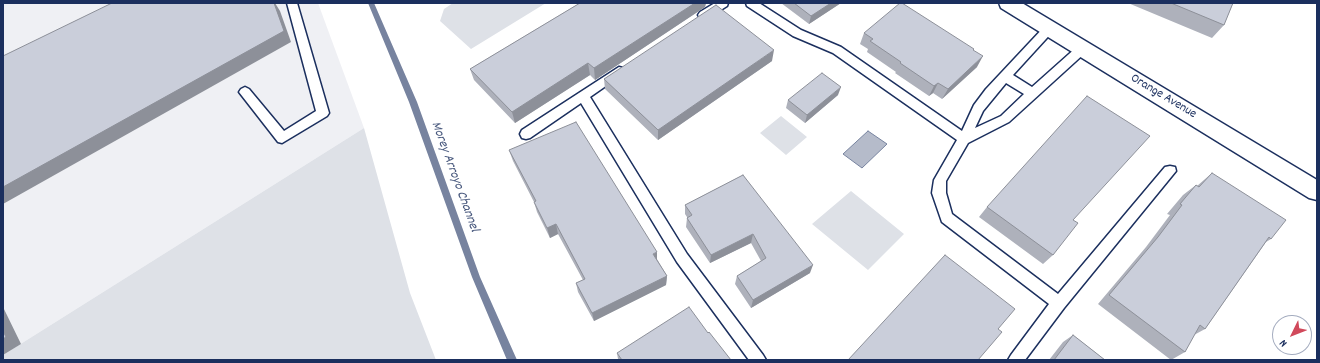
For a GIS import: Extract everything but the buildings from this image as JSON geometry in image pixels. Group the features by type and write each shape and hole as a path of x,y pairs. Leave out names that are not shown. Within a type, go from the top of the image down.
{"street":[{"name":"Orange Avenue","path":"1008,3 1317,191"}],"lane":[{"path":"245,92 282,138 323,113 292,3"},
{"path":"696,20 723,3"},
{"path":"751,3 797,33 837,50 964,138"},
{"path":"1050,28 1005,76 978,108 964,138 940,180 939,193 947,218 1058,302"},
{"path":"964,138 1005,119 1082,48"},
{"path":"526,134 629,64"},
{"path":"1005,76 1033,94"},
{"path":"583,95 682,258 758,360"},
{"path":"1016,360 1042,328 1058,302 1170,171"}],"shaded area":[{"path":"3,3 318,3 364,128 3,355"},
{"path":"453,3 546,3 471,49 440,21 444,9"},
{"path":"781,116 807,137 786,155 760,133"},
{"path":"364,128 410,293 436,360 3,360 3,355"},
{"path":"851,191 904,234 868,270 812,224"}],"water":[{"path":"868,131 887,144 862,168 843,154"}],"waterway":[{"name":"Morey Arroyo Channel","path":"371,3 413,102 476,277 512,360"}]}
